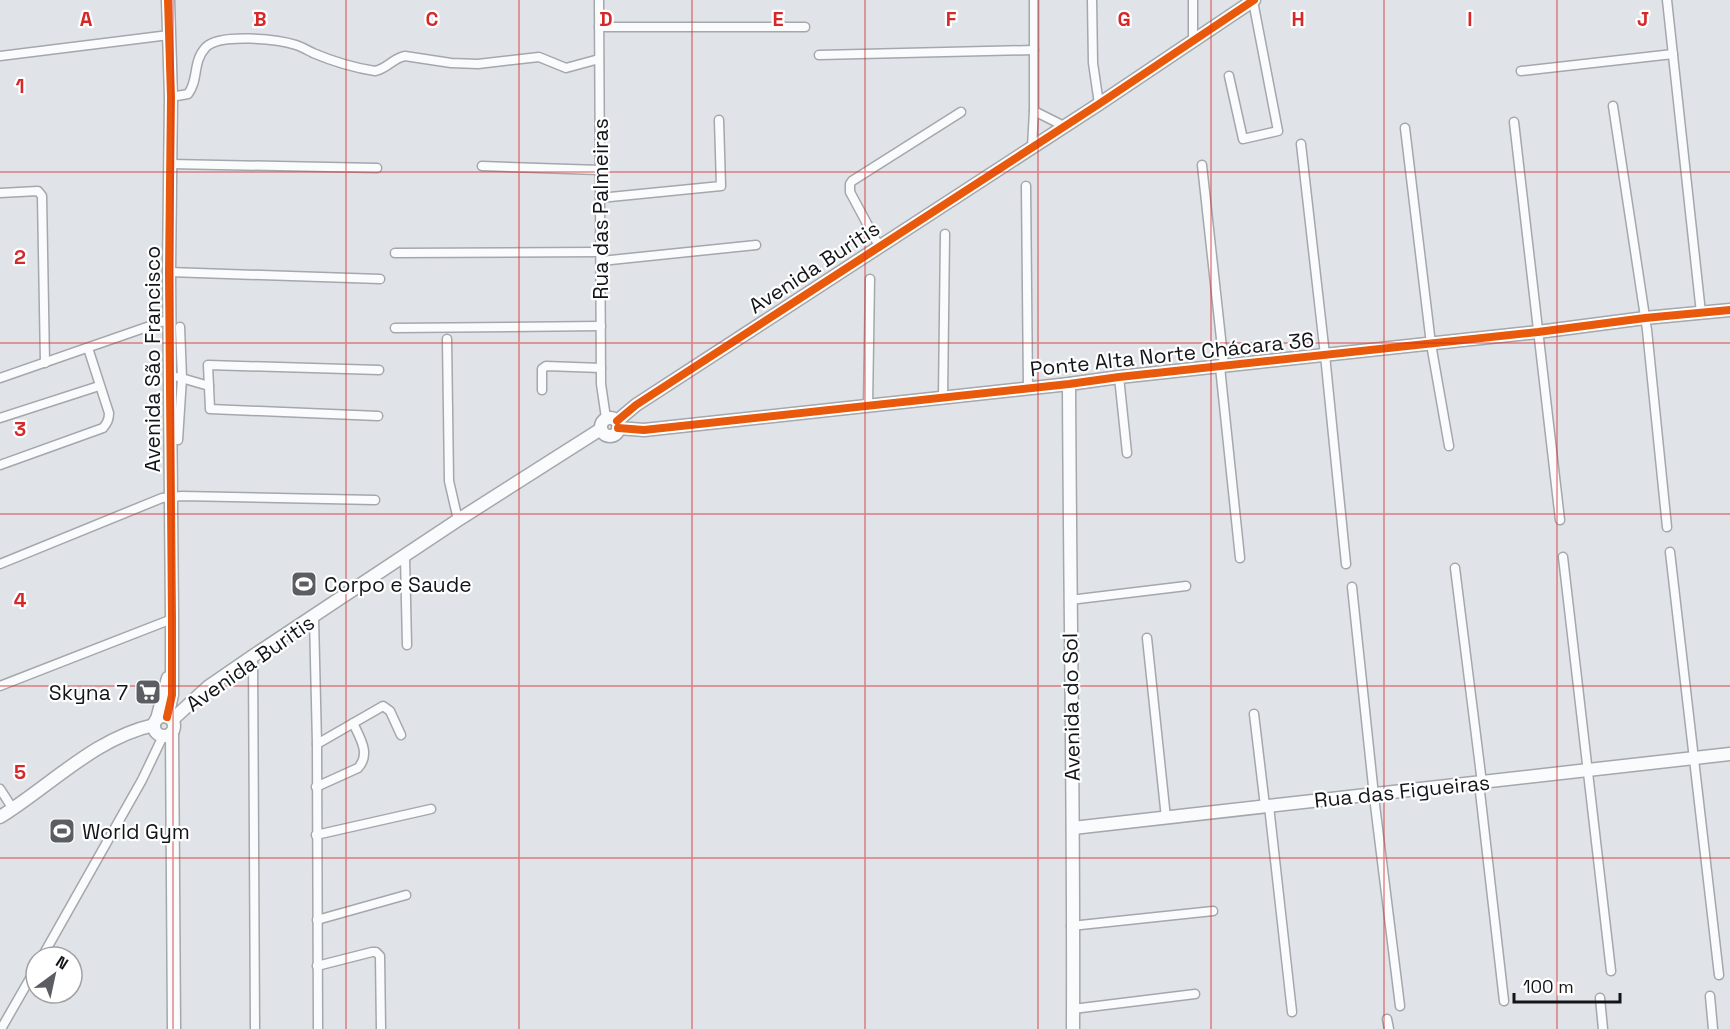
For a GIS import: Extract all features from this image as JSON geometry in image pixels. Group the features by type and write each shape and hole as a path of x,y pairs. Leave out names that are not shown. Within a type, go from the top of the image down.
{"street":[{"name":"Avenida São Francisco","path":"168,0 176,376 171,497 172,695 164,725 174,1029"},
{"name":"Rua das Palmeiras","path":"599,0 602,368 611,424"},
{"path":"1032,147 1034,0"},
{"path":"1092,0 1093,63 1099,104"},
{"path":"1193,0 1193,41"},
{"path":"1667,0 1701,313"},
{"path":"1229,76 1243,139 1278,131 1254,1"},
{"name":"Avenida Buritis","path":"0,817 107,743 135,731 164,725 208,687 253,656 314,618 458,520 611,424 636,405 1254,1"},
{"path":"599,27 805,27"},
{"path":"0,56 169,35"},
{"path":"171,97 188,94 193,86 198,60 203,52 215,40 229,38 293,44 357,68 375,71 402,56 451,63 478,64 539,57 566,68 599,59"},
{"path":"819,55 1034,50"},
{"path":"1521,71 1673,54"},
{"path":"1613,106 1645,318 1667,527"},
{"path":"1034,111 1064,126"},
{"path":"879,246 850,192 849,184 961,112"},
{"path":"600,198 721,186 719,120"},
{"path":"1514,122 1560,520"},
{"path":"1405,128 1431,344 1449,446"},
{"path":"1301,144 1346,564"},
{"path":"171,164 377,168"},
{"path":"1202,165 1240,558"},
{"path":"482,166 600,170"},
{"path":"1026,186 1028,388"},
{"path":"0,193 38,191 41,194 45,363"},
{"path":"943,398 945,234"},
{"path":"394,253 601,257 756,245"},
{"path":"175,272 380,279"},
{"path":"868,406 870,279"},
{"name":"Ponte Alta Norte Chácara 36","path":"611,424 644,430 1730,310"},
{"path":"0,378 88,348 175,323"},
{"path":"395,328 601,326"},
{"path":"447,339 449,481 458,520"},
{"path":"0,465 103,428 108,421 108,413 88,348"},
{"path":"378,416 210,409 208,364 379,370"},
{"path":"542,390 543,369 546,366 602,368"},
{"path":"178,440 176,376 209,386"},
{"path":"1119,377 1127,453"},
{"name":"Avenida do Sol","path":"1069,384 1073,1029"},
{"path":"0,418 99,386"},
{"path":"0,564 162,498 375,500"},
{"path":"1670,552 1719,975"},
{"path":"405,556 407,645"},
{"path":"1563,557 1611,971"},
{"path":"1455,568 1504,1001"},
{"path":"1070,600 1186,586"},
{"path":"1352,587 1400,1006"},
{"path":"314,618 318,1029"},
{"path":"0,686 172,619"},
{"path":"1147,638 1166,818"},
{"path":"253,656 255,1029"},
{"path":"317,744 383,706 390,711 401,735"},
{"path":"1254,714 1292,1012"},
{"path":"316,787 358,768 363,763 365,756 363,743 353,723"},
{"path":"49,945 142,780 164,725"},
{"name":"Rua das Figueiras","path":"1073,828 1730,754"},
{"path":"0,789 13,809"},
{"path":"316,835 431,809"},
{"path":"317,920 406,895"},
{"path":"1071,926 1213,910"},
{"path":"317,966 372,952 378,954 380,956 381,1029"},
{"path":"1,1029 24,989"},
{"path":"1073,1010 1195,994"},
{"path":"1710,996 1713,1029"},
{"path":"1600,998 1603,1029"},
{"path":"1387,1019 1389,1029"}],"cycle path":[{"path":"167,717 172,695 169,272 171,97 168,0"},
{"path":"617,421 636,405 1099,104 1254,0"},
{"path":"618,428 644,430 1730,310"}],"place":[{"name":"Corpo e Saude","path":"304,584"},
{"name":"Skyna 7","path":"148,692"},
{"name":"World Gym","path":"62,831"}]}
